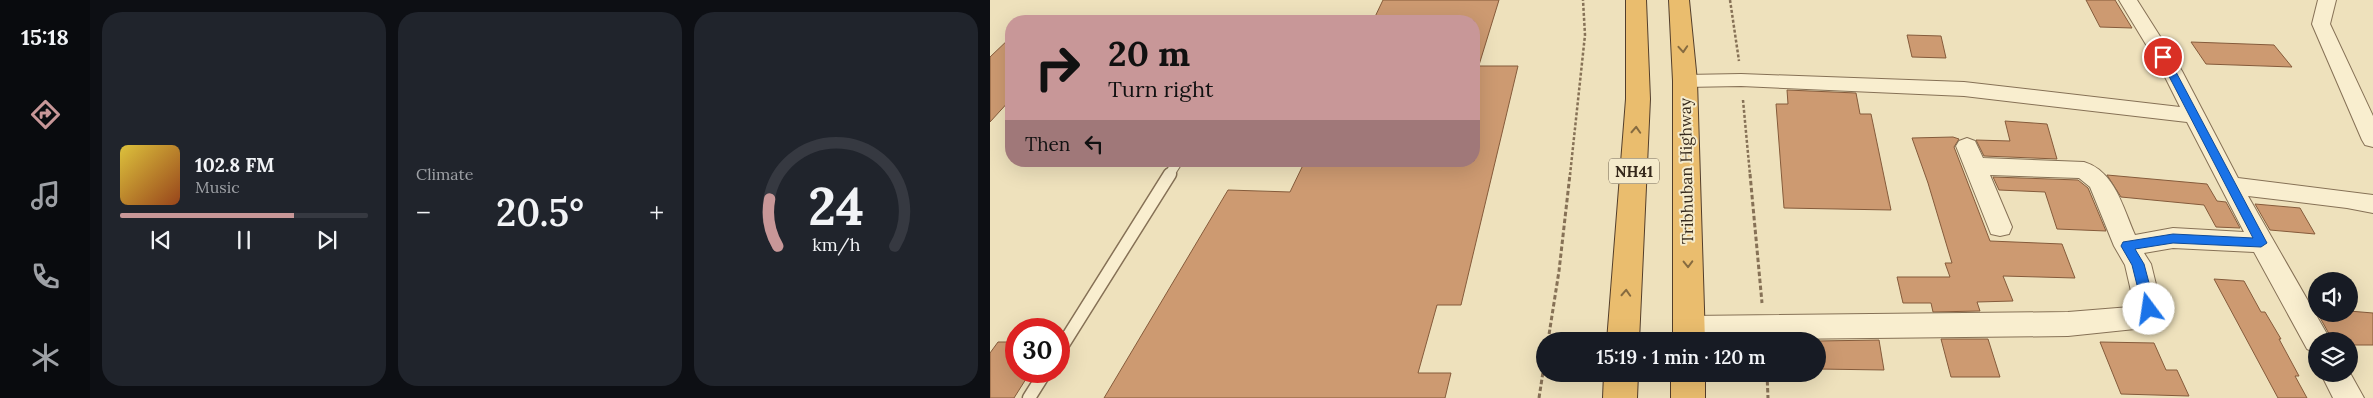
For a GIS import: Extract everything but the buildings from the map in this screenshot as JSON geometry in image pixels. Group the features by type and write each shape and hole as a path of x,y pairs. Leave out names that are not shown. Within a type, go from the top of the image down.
{"highway":[{"name":"NH41","path":"1624,332 1638,99 1638,22 1636,0"},
{"name":"Tribhuban Highway","path":"1679,0 1685,81 1689,332"},
{"path":"1620,398 1621,382"},
{"path":"1688,382 1688,398"}],"street":[{"path":"2128,0 2172,72 2230,186 2312,332"},
{"path":"2327,0 2321,24 2373,140"},
{"path":"1685,81 1741,80 1964,89 2194,116"},
{"path":"1708,332 1764,326 2068,324 2135,318 2149,309 2138,264 2127,246 2100,182 2084,170 1971,156 2000,227"},
{"path":"2230,186 2347,199 2373,204"},
{"path":"2127,246 2173,238 2261,243"},
{"path":"2340,382 2349,398"}],"lane":[{"path":"1070,333 1174,167"},
{"path":"1029,398 1038,383"}],"path":[{"path":"1549,332 1559,271 1585,34 1583,0"},
{"path":"1730,0 1741,80 1764,326"},
{"path":"1539,398 1542,382"},
{"path":"1767,382 1768,398"}],"route":[{"path":"2149,309 2138,264 2127,246 2173,238 2261,243 2163,57"}]}
